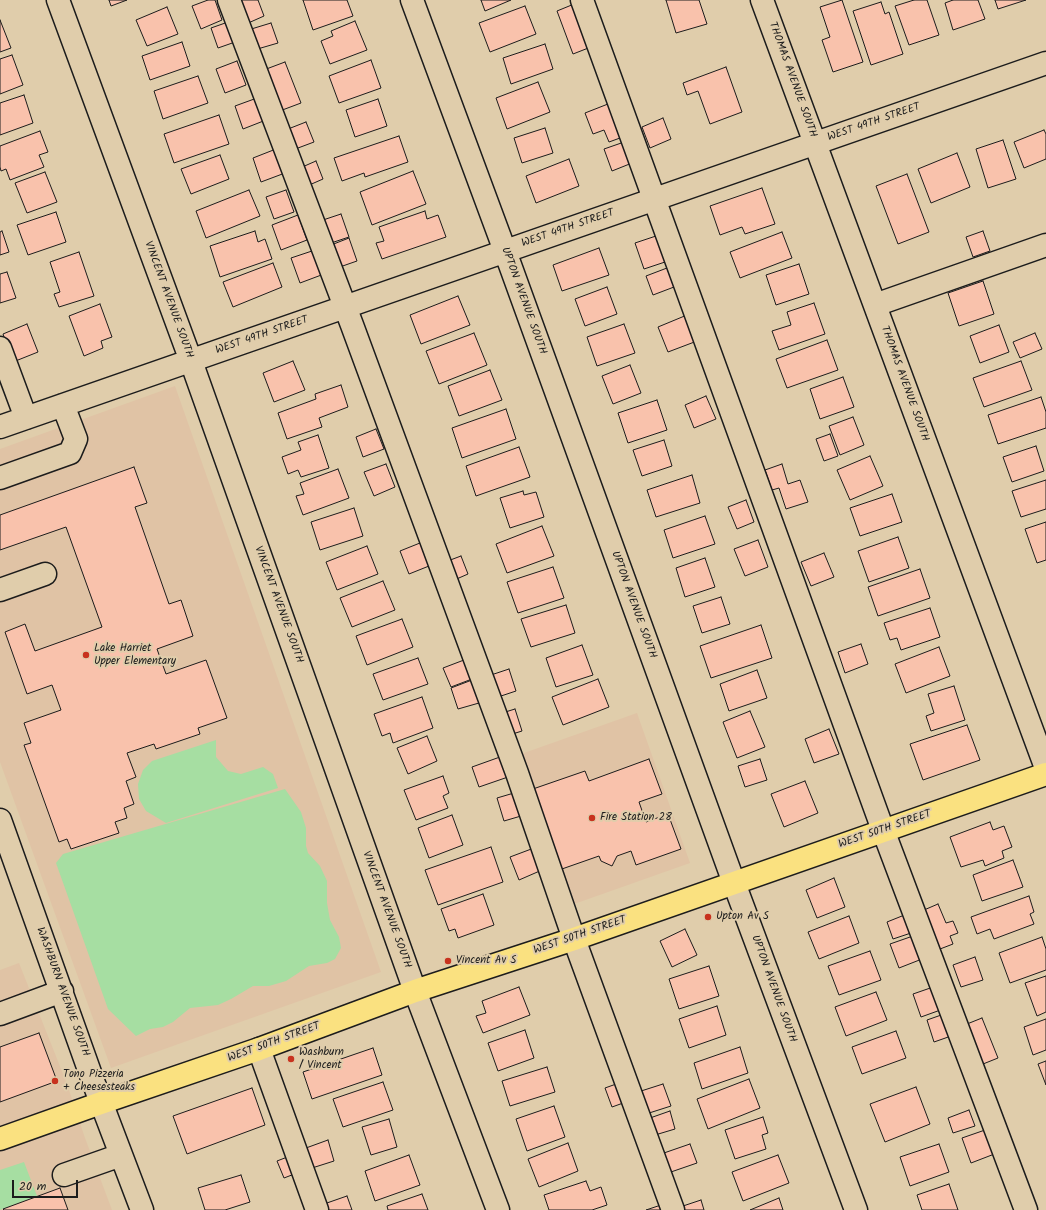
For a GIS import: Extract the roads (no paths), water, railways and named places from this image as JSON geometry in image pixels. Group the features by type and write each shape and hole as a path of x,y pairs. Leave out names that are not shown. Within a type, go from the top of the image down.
{"main road":[{"name":"WEST 50TH STREET","path":"0,1139 102,1102 259,1049 415,991 574,939 1046,774"}],"street":[{"name":"VINCENT AVENUE SOUTH","path":"58,0 191,361 415,991 498,1210"},
{"path":"229,0 345,307 517,773 574,939 673,1210"},
{"name":"UPTON AVENUE SOUTH","path":"412,0 505,251 734,883 856,1210"},
{"path":"582,0 884,830 1026,1210"},
{"name":"THOMAS AVENUE SOUTH","path":"762,0 1046,768"},
{"name":"WEST 49TH STREET","path":"0,427 1046,63"},
{"path":"875,305 1046,245"},
{"path":"0,348 26,418"},
{"path":"0,478 70,453 76,440 63,405"},
{"path":"0,590 45,574"},
{"name":"WASHBURN AVENUE SOUTH","path":"0,820 142,1210"},
{"path":"0,1014 62,991"},
{"path":"259,1049 317,1210"},
{"path":"64,1175 121,1155"}],"place":[{"name":"Lake Harriet Upper Elementary","path":"86,655"},
{"name":"Fire Station 28","path":"592,818"},
{"name":"Upton Av S","path":"708,917"},
{"name":"Vincent Av S","path":"448,961"},
{"name":"Washburn / Vincent","path":"291,1059"},
{"name":"Tono Pizzeria + Cheesesteaks","path":"55,1081"}]}
